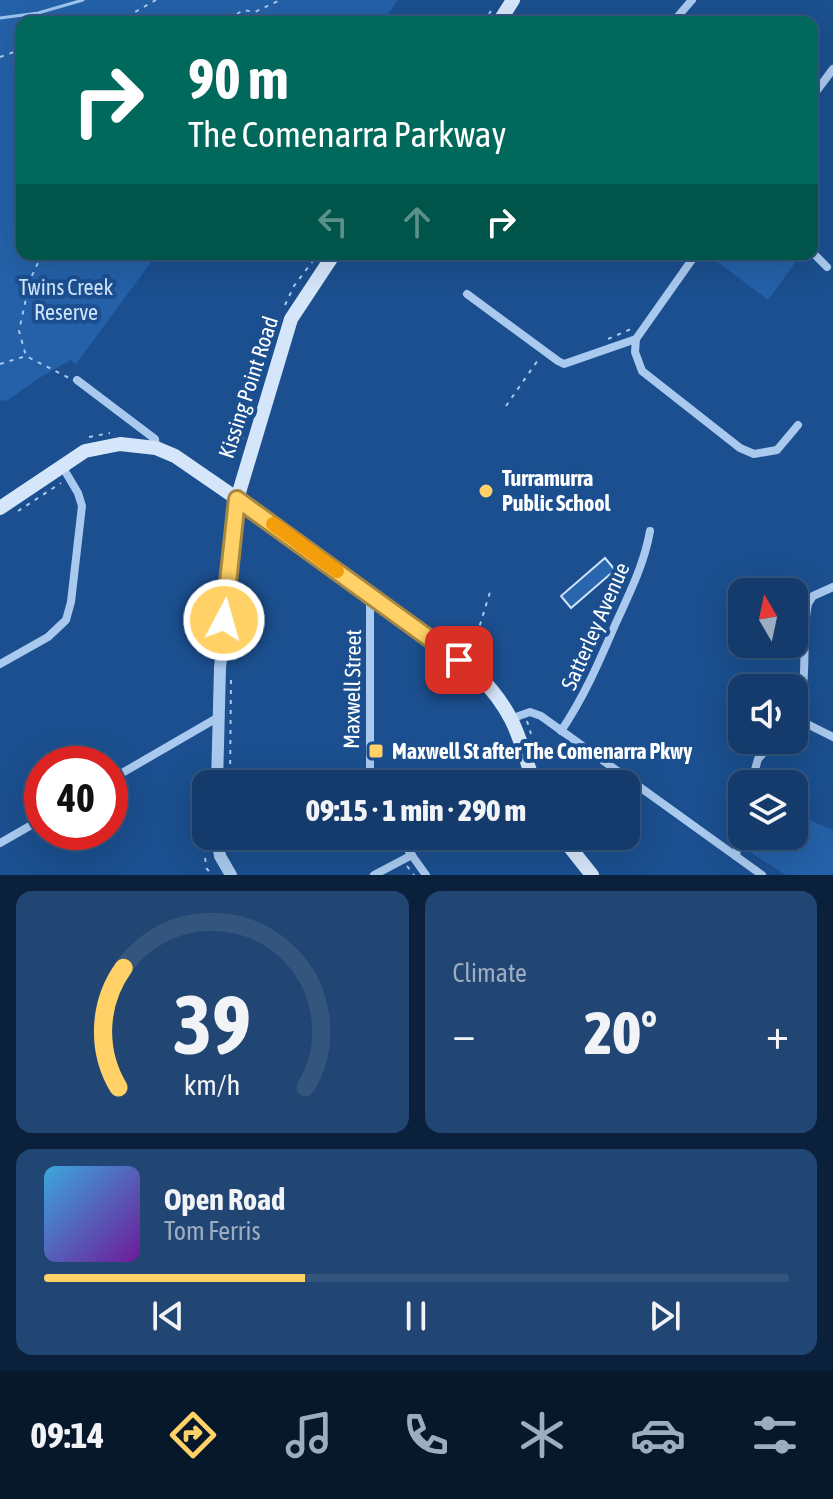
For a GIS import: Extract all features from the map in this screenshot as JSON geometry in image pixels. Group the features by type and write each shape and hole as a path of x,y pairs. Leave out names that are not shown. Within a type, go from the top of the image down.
{"main road":[{"name":"Kissing Point Road","path":"237,499 291,319 330,260"},
{"path":"0,508 85,451 111,444 133,444 156,448 175,456 477,674 513,718 530,770"},
{"path":"572,850 592,875"}],"street":[{"path":"678,16 692,0"},
{"path":"818,89 833,69"},
{"path":"818,258 827,267"},
{"path":"692,260 636,339 635,352 642,371 740,448 754,454 777,450 798,425"},
{"path":"467,294 564,364 636,339"},
{"path":"77,380 155,439 156,448"},
{"path":"0,664 56,631 69,612 82,506 62,466"},
{"name":"Kissing Point Road","path":"217,770 217,718 237,499"},
{"name":"Satterley Avenue","path":"561,731 582,700 645,559 650,531"},
{"path":"803,674 808,604 813,596 833,587"},
{"name":"Maxwell Street","path":"370,595 370,770"},
{"path":"513,718 535,713 762,875"},
{"path":"128,770 217,718"},
{"path":"808,725 833,737"},
{"path":"0,843 24,829"},
{"path":"219,850 231,875"},
{"path":"408,850 426,875"},
{"path":"736,856 737,850"},
{"path":"374,875 412,855"}],"path":[{"path":"128,16 156,0"},
{"path":"234,16 243,10 255,12 280,0"},
{"path":"39,260 30,280 19,331 26,356 77,380"},
{"path":"607,339 632,328"},
{"path":"0,364 26,356"},
{"path":"506,406 538,360"},
{"path":"22,508 61,483"},
{"path":"471,654 491,589"},
{"path":"230,770 231,667"},
{"path":"205,850 207,869 212,875"},
{"path":"407,865 414,875"}],"green space":[{"name":"Twins Creek Reserve","path":"0,0 398,0 386,16 16,16 16,260 153,260 76,364 71,360 6,401 0,400"},
{"path":"715,260 797,260 768,300"},
{"path":"808,820 833,830 833,875 786,875 748,851 808,850"}],"building":[{"path":"605,558 615,570 571,608 561,596"}],"waterway":[{"path":"0,18 38,13 83,0"}],"slow traffic":[{"path":"273,524 337,571"}],"place":[{"name":"Turramurra Public School","path":"486,491"},
{"name":"Maxwell St after The Comenarra Pkwy","path":"376,751"}],"route":[{"path":"224,620 237,499 459,660"}]}
